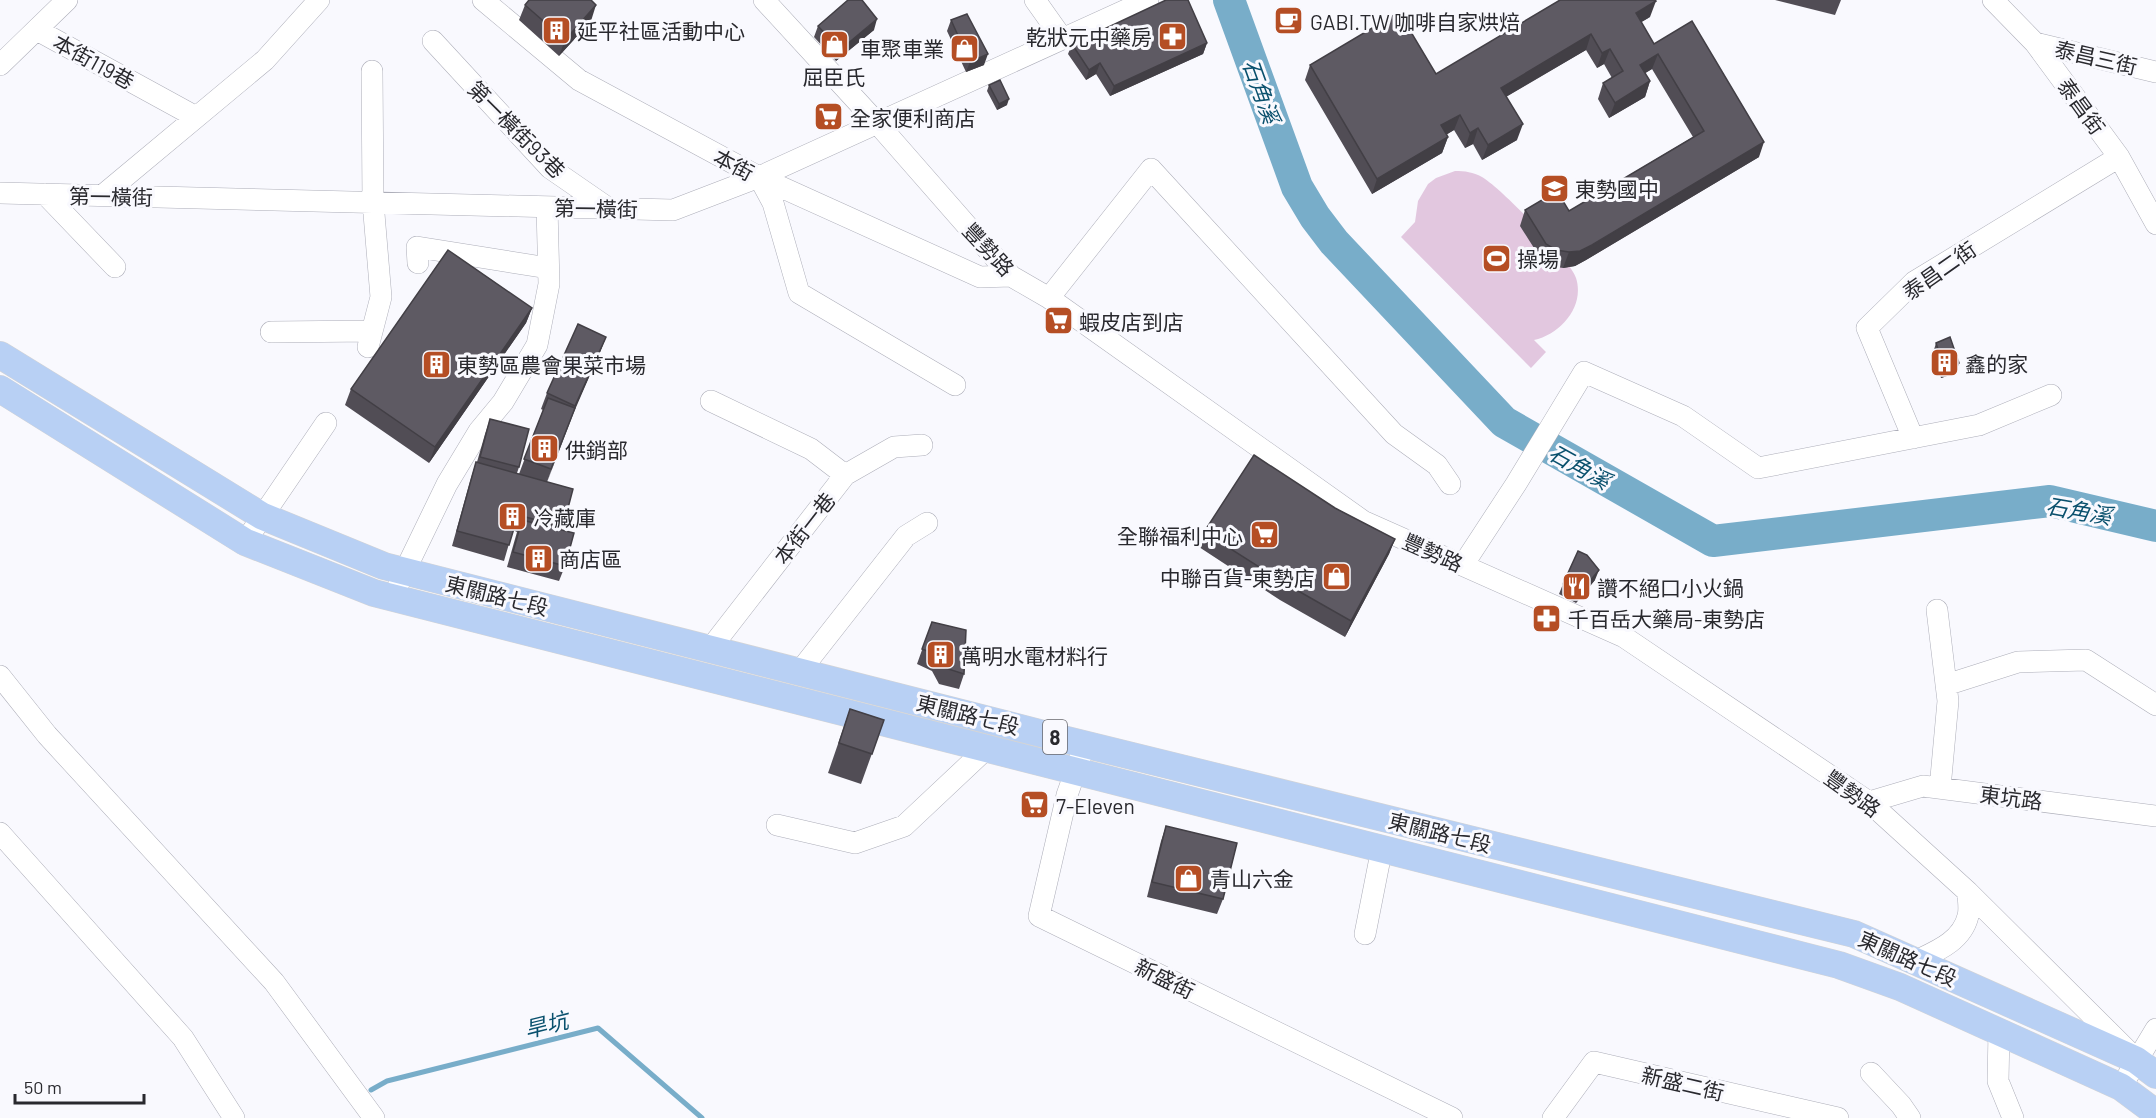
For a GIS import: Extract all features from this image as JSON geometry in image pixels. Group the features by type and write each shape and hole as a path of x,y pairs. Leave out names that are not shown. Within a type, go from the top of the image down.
{"main road":[{"name":"東關路七段","path":"0,355 262,516 384,566 1085,744 1854,934 2146,1067"},
{"name":"東關路七段","path":"0,388 245,542 374,593 1839,965 1900,987 2121,1087"},
{"name":"8","path":"2121,1087 2156,1113"}],"street":[{"path":"37,30 67,0"},
{"path":"103,195 265,60 319,0"},
{"name":"本街","path":"483,0 579,80 759,177 980,277 1011,276"},
{"name":"豐勢路","path":"764,0 878,124 1011,276 1049,298 1363,521 1624,637 1869,802 1968,892 2146,1067"},
{"path":"1035,0 1062,38"},
{"name":"第一橫街","path":"0,193 673,210 759,177 1148,0"},
{"name":"泰昌街","path":"1993,0 2035,43 2119,157 2156,224"},
{"name":"本街119巷","path":"0,65 37,30 196,117"},
{"name":"第一橫街93巷","path":"433,41 550,168 608,208"},
{"name":"泰昌三街","path":"2035,43 2156,72"},
{"path":"271,332 370,340 381,297 373,202 372,71"},
{"name":"泰昌二街","path":"1913,438 1867,328 1914,282 2119,157"},
{"path":"1049,298 1151,170 1394,434 1437,465 1450,484"},
{"path":"759,177 773,203 799,293 955,386"},
{"path":"45,194 115,267"},
{"path":"393,597 447,484 479,431 503,402 537,345 549,284 547,207"},
{"path":"418,264 417,247 548,268"},
{"path":"1462,565 1516,484 1584,372 1683,416 1758,468 1979,425 2051,395"},
{"path":"711,401 811,449 845,475"},
{"path":"245,542 326,423"},
{"name":"本街一巷","path":"710,649 845,475 894,447 922,446"},
{"path":"800,671 906,536 927,523"},
{"path":"1937,610 1948,701 1940,788"},
{"path":"1946,685 2018,662 2086,660 2156,705"},
{"path":"0,676 47,735 274,982 374,1118"},
{"name":"新盛街","path":"1085,744 1067,795 1039,916 1452,1118"},
{"path":"777,825 855,843 904,826 987,748"},
{"name":"東坑路","path":"1869,802 1923,786 2156,816"},
{"path":"0,833 183,1038 234,1118"},
{"path":"1365,934 1382,848"},
{"path":"1916,961 1938,951 1958,936 1968,916 1968,892"},
{"path":"2121,1087 2146,1067 2156,1029"},
{"path":"1999,1032 1998,1080 2013,1118"},
{"name":"新盛二街","path":"1553,1118 1594,1062 1838,1118"},
{"path":"1871,1073 1902,1106 1910,1118"}],"shaded area":[{"path":"1455,171 1479,175 1491,183 1534,224 1576,278 1578,288 1574,308 1562,325 1544,337 1534,340 1546,352 1531,368 1401,237 1415,222 1418,201 1428,184 1436,178"}],"building":[{"path":"529,0 591,0 596,5 565,40 525,5"},
{"path":"848,0 862,0 877,19 840,50 818,26"},
{"path":"1166,0 1188,0 1207,43 1114,86 1100,63 1089,70 1072,44"},
{"path":"1560,0 1655,0 1636,13 1654,44 1692,21 1764,142 1592,245 1580,251 1556,250 1546,244 1525,210 1557,191 1569,211 1704,131 1658,54 1640,65 1650,81 1615,103 1603,83 1623,71 1610,49 1602,53 1591,34 1501,88 1523,124 1488,145 1478,128 1470,133 1460,115 1441,125 1448,137 1377,179 1310,65 1399,12 1436,74"},
{"path":"967,14 988,54 970,62 951,20"},
{"path":"1000,80 1009,99 999,104 989,85"},
{"name":"東勢區農會果菜市場","path":"448,250 532,308 435,447 351,389"},
{"path":"578,324 606,337 575,406 547,393"},
{"path":"1950,337 1959,363 1944,368 1936,343"},
{"name":"供銷部","path":"548,398 575,408 551,469 524,459"},
{"path":"490,419 529,429 519,467 480,457"},
{"path":"1254,455 1335,508 1395,539 1351,621 1286,584 1204,532"},
{"name":"冷藏庫","path":"476,462 573,489 563,527 518,515 509,545 457,531"},
{"path":"522,520 574,533 565,566 513,552"},
{"name":"讚不絕口小火鍋","path":"1578,551 1587,555 1599,570 1580,593 1563,584"},
{"path":"932,622 966,630 964,674 945,668 938,655 922,649"},
{"path":"850,709 884,720 872,754 839,743"},
{"name":"青山六金","path":"1166,826 1237,843 1223,899 1152,882"}],"waterway":[{"name":"石角溪","path":"1229,0 1297,187 1315,217 1334,242 1504,422 1713,541 2050,501 2156,526"},
{"name":"旱坑","path":"371,1090 387,1081 598,1028 702,1118"}],"place":[{"name":"GABI.TW 咖啡自家烘焙","path":"1289,21"},
{"name":"延平社區活動中心","path":"556,30"},
{"name":"乾狀元中藥房","path":"1173,36"},
{"name":"屈臣氏","path":"834,45"},
{"name":"車聚車業","path":"965,48"},
{"name":"全家便利商店","path":"829,117"},
{"name":"東勢國中","path":"1554,188"},
{"name":"操場","path":"1496,258"},
{"name":"蝦皮店到店","path":"1058,321"},
{"name":"鑫的家","path":"1944,363"},
{"name":"東勢區農會果菜市場","path":"436,364"},
{"name":"供銷部","path":"544,449"},
{"name":"冷藏庫","path":"512,517"},
{"name":"全聯福利中心","path":"1264,535"},
{"name":"商店區","path":"538,558"},
{"name":"中聯百貨-東勢店","path":"1336,577"},
{"name":"讚不絕口小火鍋","path":"1576,587"},
{"name":"千百岳大藥局-東勢店","path":"1547,618"},
{"name":"萬明水電材料行","path":"940,655"},
{"name":"7-Eleven","path":"1035,805"},
{"name":"青山六金","path":"1189,878"}]}
